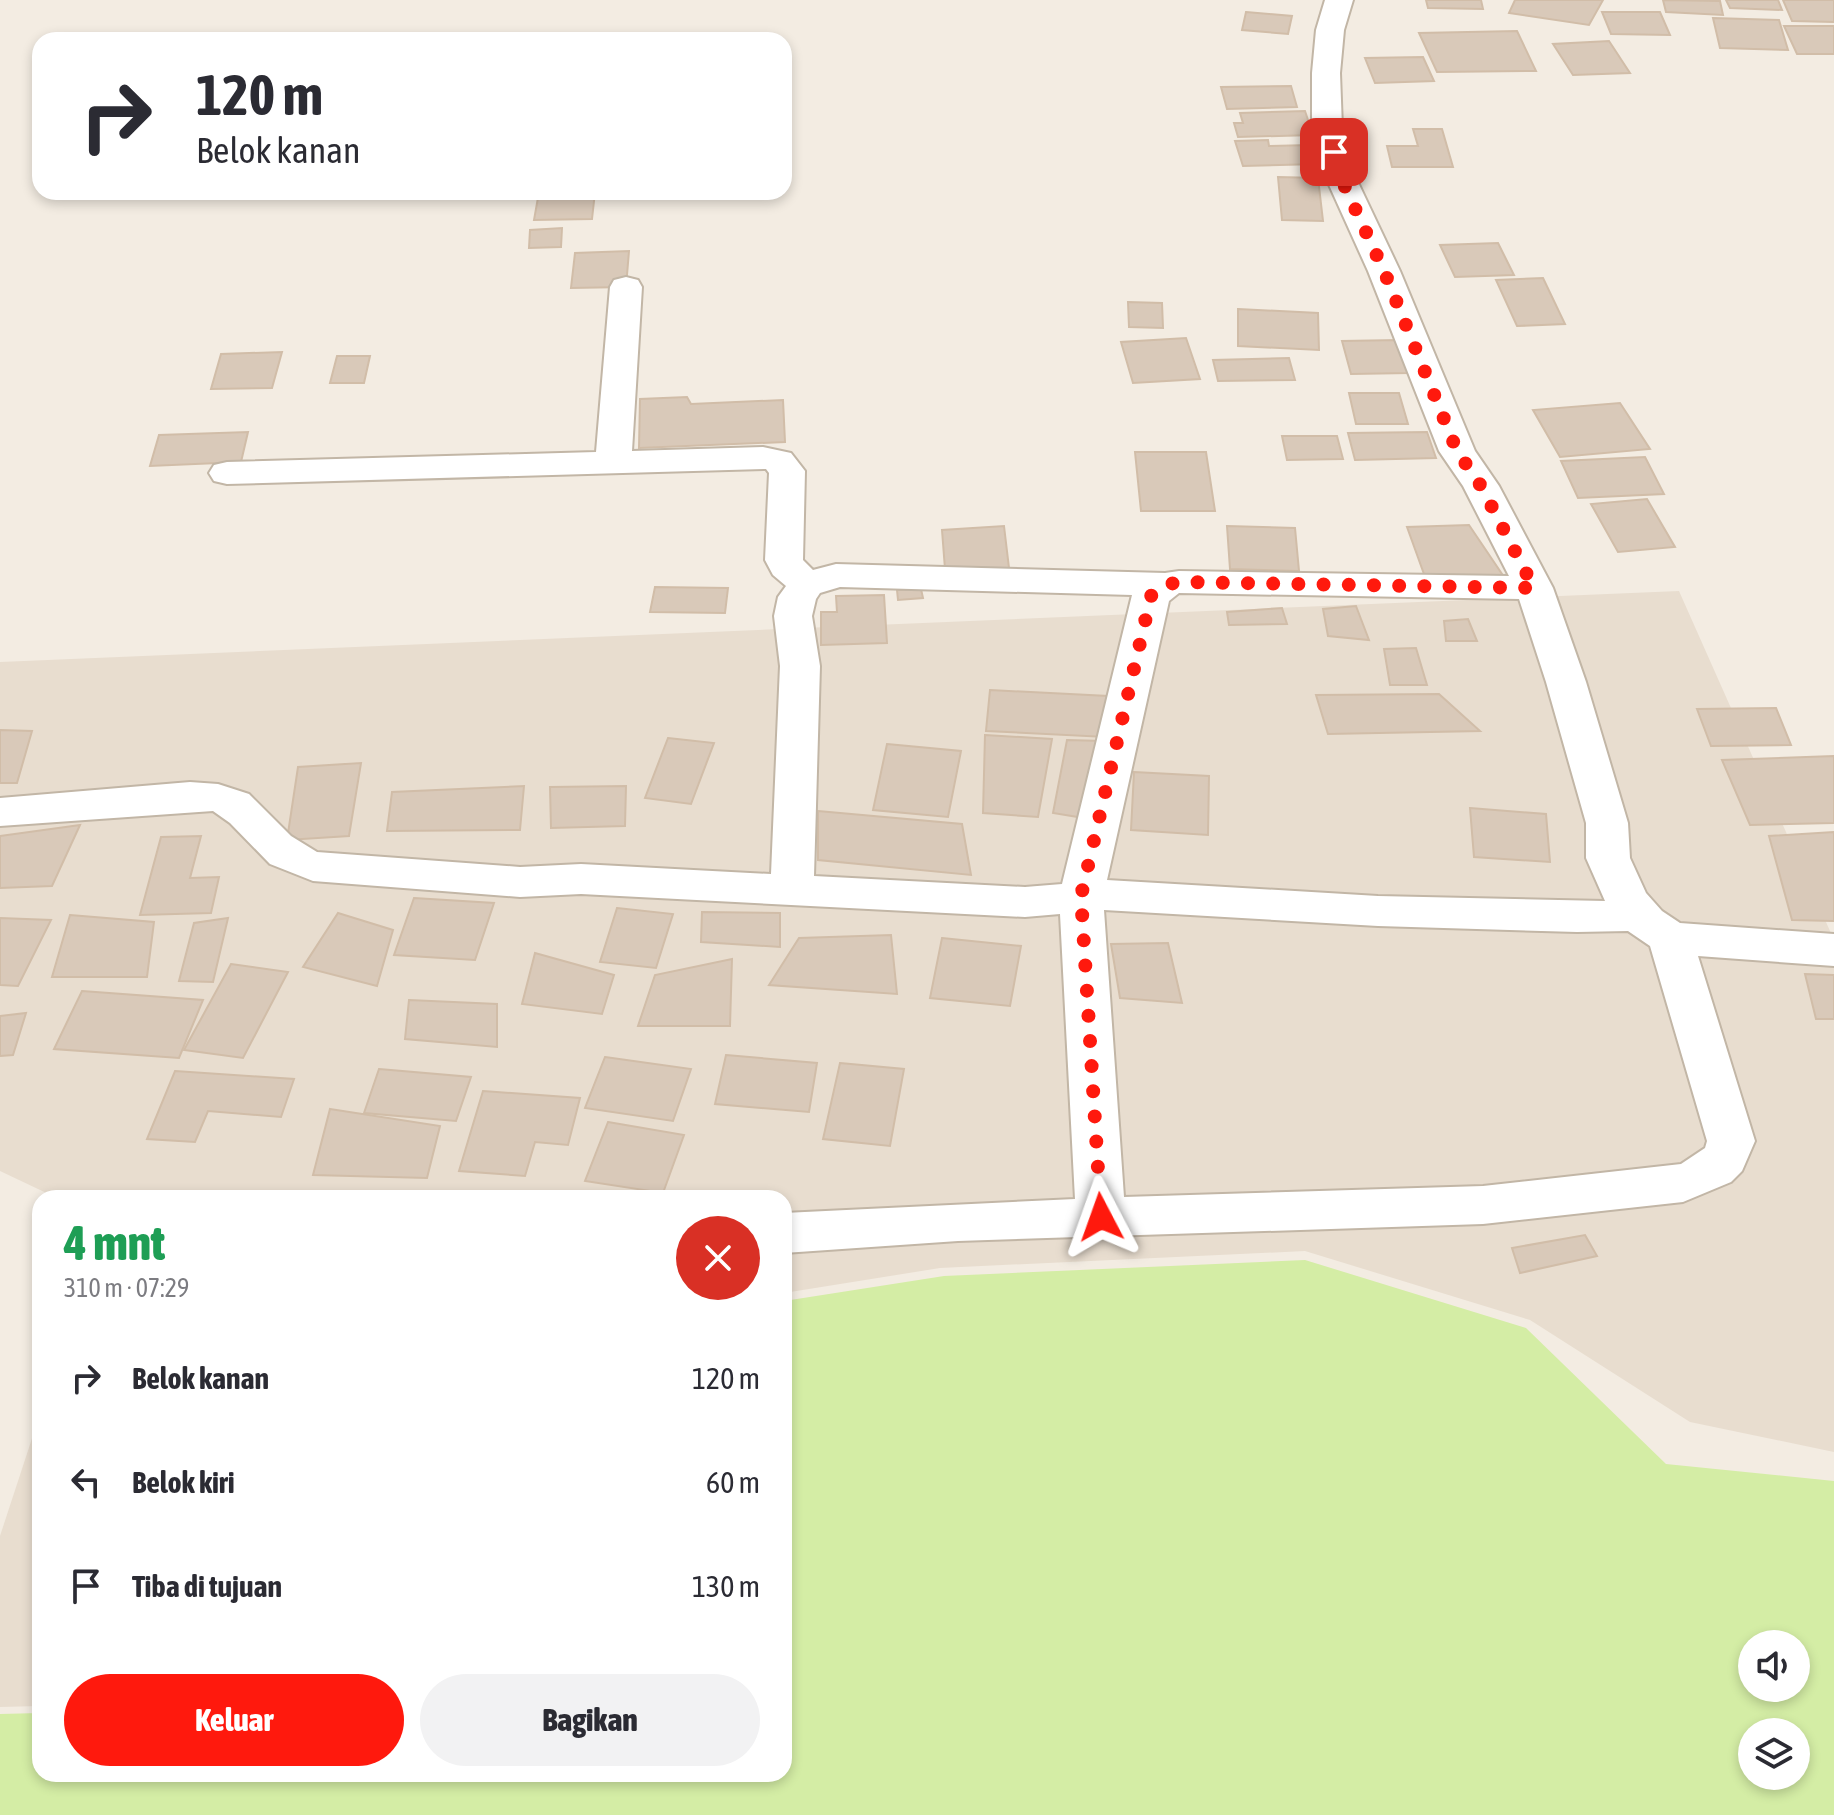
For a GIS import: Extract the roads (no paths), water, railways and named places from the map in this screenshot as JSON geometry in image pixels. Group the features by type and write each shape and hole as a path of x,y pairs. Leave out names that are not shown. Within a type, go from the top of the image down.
{"street":[{"path":"792,1232 958,1222 1483,1205 1683,1183 1706,1176 1728,1156 1731,1141 1655,926 1627,900 1608,858 1607,823 1566,682 1534,588 1481,486 1457,451 1384,271 1340,176 1327,128 1326,73 1330,30 1339,0"},
{"path":"613,465 626,287"},
{"path":"227,473 613,465 763,458 778,461 787,471 784,560 786,567 807,585"},
{"path":"792,890 800,666 793,616 797,597 807,585 836,575 1165,585 1179,582 1534,588"},
{"path":"1101,1217 1081,896 1151,596 1165,585"},
{"path":"0,812 190,796 212,797 235,804 278,851 313,866 520,882 581,879 1025,902 1106,895 1378,911 1577,917 1834,950"}]}
